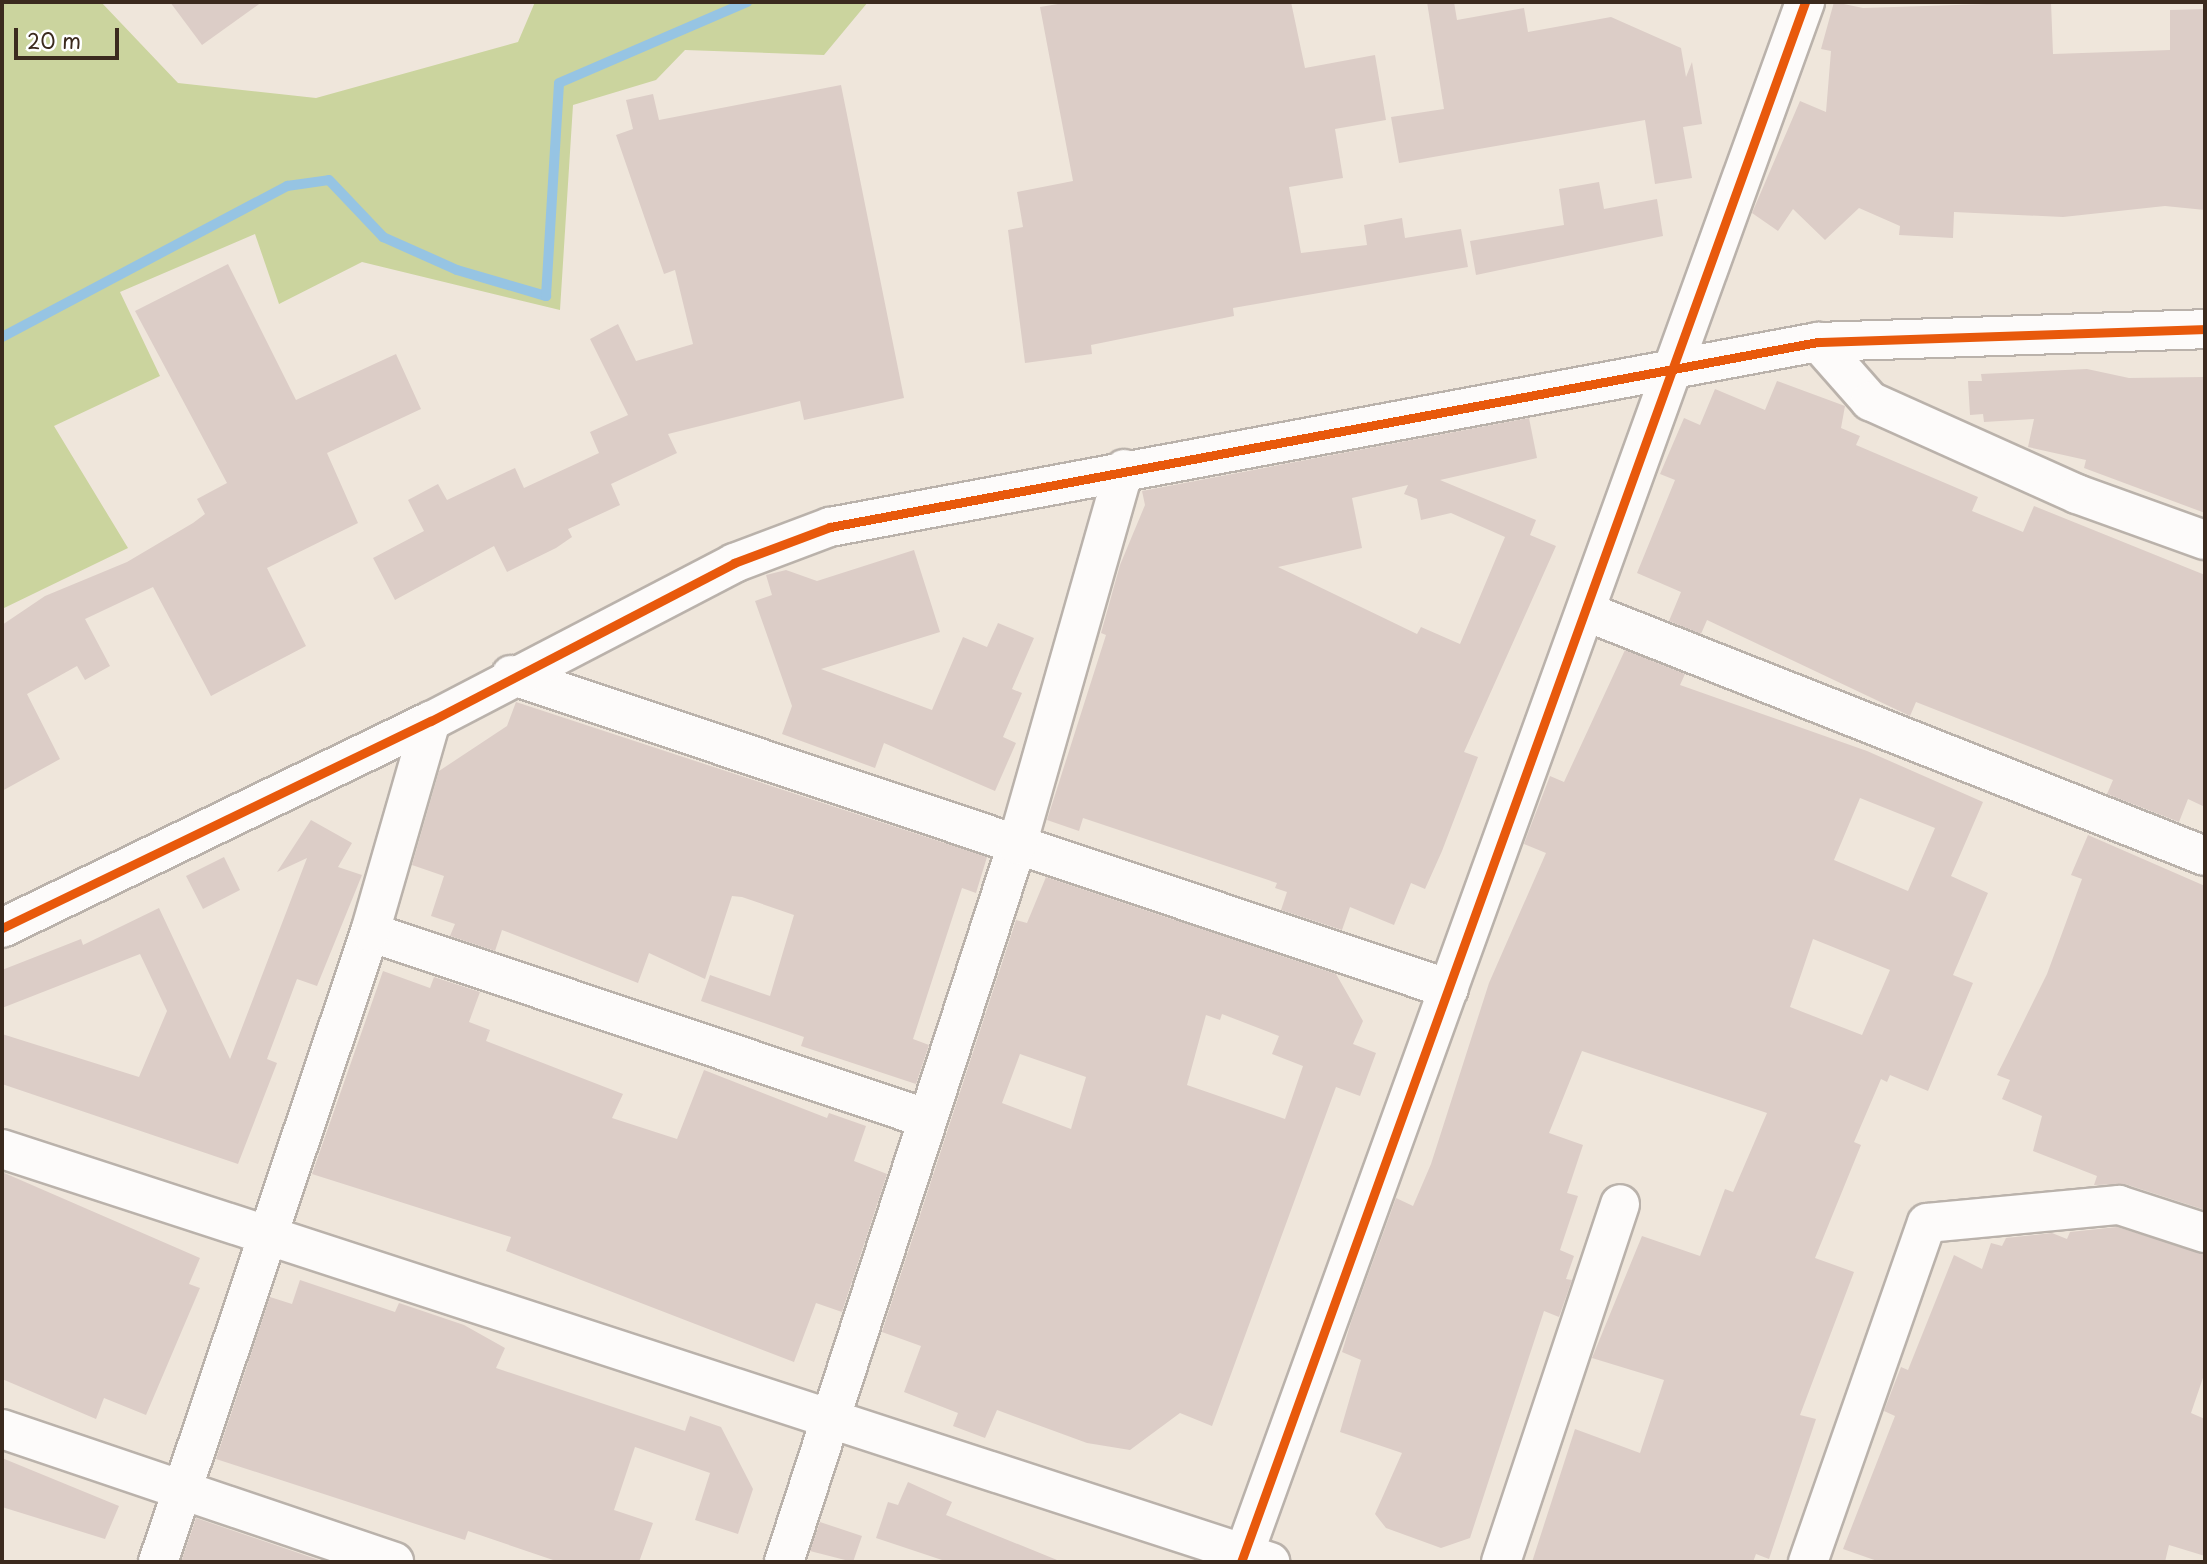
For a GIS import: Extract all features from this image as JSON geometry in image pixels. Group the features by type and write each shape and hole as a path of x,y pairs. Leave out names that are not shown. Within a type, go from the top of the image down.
{"street":[{"path":"2,1149 825,1422 1251,1559 1449,989 1675,370 1805,2"},
{"path":"2,928 431,721 511,676 734,563 830,527 1124,469 1818,342 2205,329"},
{"path":"1818,342 1870,401 2077,494 2205,540"},
{"path":"784,1562 825,1422 1017,845 1124,469"},
{"path":"1587,612 2205,856"},
{"path":"511,676 1449,989"},
{"path":"158,1562 269,1239 370,932 431,721"},
{"path":"370,932 925,1118"},
{"path":"1501,1562 1620,1204"},
{"path":"1808,1562 1927,1223 2119,1205 2205,1233"},
{"path":"2,1429 394,1562"}],"green space":[{"path":"2,2 101,2 178,83 316,98 518,42 535,2 868,2 824,55 685,50 656,80 573,105 560,310 362,262 279,304 255,234 120,292 160,376 54,426 128,548 2,609"}],"building":[{"path":"170,2 262,2 202,45"},
{"path":"1070,2 1291,2 1305,68 1375,55 1386,120 1335,129 1343,178 1289,187 1301,253 1367,245 1364,225 1402,218 1405,238 1461,229 1468,267 1233,308 1234,316 1091,345 1092,354 1025,363 1008,230 1023,227 1017,192 1073,181 1040,7"},
{"path":"1427,2 1454,2 1457,20 1524,8 1528,32 1611,17 1681,48 1686,77 1692,62 1702,124 1683,127 1692,178 1655,184 1645,120 1399,163 1391,117 1444,109"},
{"path":"1834,2 1863,8 2051,2 2053,54 2170,50 2170,10 2205,9 2205,210 2165,206 2063,217 1954,212 1953,238 1899,235 1900,226 1859,208 1825,240 1793,209 1778,231 1752,213 1800,101 1826,112 1831,51 1821,49"},
{"path":"841,85 904,398 804,420 800,401 668,434 677,453 611,484 620,505 568,529 572,537 556,548 507,572 494,546 395,600 373,558 424,531 408,500 438,484 447,500 515,468 524,488 599,453 590,432 628,415 590,339 618,324 636,361 693,344 675,270 664,274 616,135 633,129 626,100 653,94 659,120"},
{"path":"1599,182 1604,209 1657,199 1663,236 1476,275 1470,241 1564,225 1559,189"},
{"path":"228,264 296,400 396,354 421,409 327,453 358,523 267,568 306,646 211,696 153,587 85,619 110,666 85,680 77,666 27,694 60,759 2,791 2,625 45,596 127,562 193,523 205,514 197,499 227,483 135,311"},
{"path":"2087,369 2129,378 2205,377 2205,513 2084,468 2086,460 2028,447 2034,419 1984,422 1983,414 1970,415 1968,381 1982,381 1981,374"},
{"path":"1777,381 1845,406 1841,428 1860,436 1856,445 1978,497 1972,511 2023,532 2034,506 2205,575 2205,807 2188,799 2179,822 2107,794 2113,780 2033,748 1916,702 1910,716 1707,620 1701,634 1669,621 1681,592 1637,573 1675,480 1660,474 1684,418 1700,425 1715,389 1765,410"},
{"path":"1529,418 1537,458 1440,480 1536,520 1530,535 1556,546 1464,752 1478,757 1442,851 1425,889 1411,883 1394,925 1350,907 1342,930 1281,910 1287,892 1275,888 1277,883 1083,818 1079,831 1047,820 1106,635 1101,633 1120,565 1145,505 1142,491","holes":["1408,485 1404,494 1417,499 1421,520 1451,513 1505,537 1460,644 1421,627 1417,634 1278,567 1362,548 1352,498"]},
{"path":"914,550 940,632 821,669 932,710 963,637 987,647 998,623 1034,638 1012,689 1022,693 1003,737 1016,743 995,791 884,743 875,768 782,734 792,706 755,601 772,595 766,575 786,570 817,581"},
{"path":"1625,650 1685,674 1680,685 1867,751 1983,802 1951,876 1988,893 1953,975 1973,983 1928,1091 1890,1075 1887,1082 1881,1079 1854,1142 1861,1145 1815,1258 1854,1272 1800,1415 1816,1419 1769,1559 1756,1554 1753,1562 1532,1562 1575,1429 1640,1453 1664,1380 1592,1358 1642,1236 1700,1256 1725,1189 1733,1192 1767,1113 1582,1051 1549,1133 1583,1145 1567,1193 1578,1196 1560,1250 1574,1256 1566,1279 1572,1280 1559,1317 1544,1311 1470,1538 1441,1548 1386,1528 1375,1514 1402,1453 1340,1432 1361,1360 1342,1352 1351,1322 1396,1198 1413,1206 1431,1164 1489,983 1546,853 1524,844 1550,776 1564,782","holes":["1860,798 1935,828 1908,891 1834,860","1813,939 1890,970 1862,1035 1790,1007"]},
{"path":"516,702 987,857 976,893 962,888 913,1039 929,1045 916,1084 801,1046 804,1037 701,1001 710,975 770,996 794,915 742,897 732,896 705,979 649,953 638,983 502,930 495,951 450,936 455,924 431,916 444,876 412,865 439,771 507,726"},
{"path":"311,820 352,843 338,867 362,875 317,986 297,979 267,1059 277,1063 238,1164 2,1084 2,1034 139,1077 167,1011 140,954 2,1008 2,970 81,939 83,945 159,908 230,1059 307,858 277,872"},
{"path":"2088,835 2205,886 2205,1210 2125,1184 2094,1185 2097,1176 2033,1151 2042,1116 2002,1099 2010,1080 1997,1075 2047,974 2082,879 2071,875"},
{"path":"224,857 240,890 203,909 186,876"},
{"path":"1046,877 1336,974 1363,1021 1353,1044 1376,1053 1360,1096 1336,1087 1212,1426 1180,1413 1130,1450 1087,1443 997,1410 985,1438 953,1426 958,1413 904,1392 921,1346 882,1332 1016,920 1027,923","holes":["1222,1014 1279,1036 1272,1054 1303,1066 1285,1119 1187,1085 1206,1015 1220,1020","1020,1054 1086,1077 1071,1129 1002,1103"]},
{"path":"383,971 430,988 434,977 480,992 469,1022 490,1030 486,1041 623,1094 612,1118 677,1139 704,1070 827,1118 829,1113 866,1126 854,1161 887,1174 842,1312 816,1303 794,1362 506,1251 511,1237 312,1174"},
{"path":"2,1172 200,1258 189,1284 200,1288 146,1415 104,1398 96,1419 2,1379"},
{"path":"2117,1227 2205,1254 2205,1372 2191,1413 2205,1419 2205,1556 2169,1545 2165,1562 1880,1562 1843,1549 1895,1416 1884,1411 1901,1367 1908,1370 1954,1255 1982,1269 1991,1243 2002,1246 2006,1238 2052,1233 2067,1239 2070,1232"},
{"path":"300,1280 395,1312 399,1303 464,1325 505,1348 496,1368 685,1431 690,1416 721,1427 753,1489 738,1534 695,1520 710,1473 635,1447 614,1510 653,1523 639,1562 559,1562 468,1531 465,1540 216,1459 270,1297 292,1304"},
{"path":"2,1458 119,1506 105,1539 2,1507"},
{"path":"908,1482 952,1502 946,1515 1062,1562 948,1562 876,1538 888,1502 898,1505"},
{"path":"196,1518 319,1560 319,1562 181,1562"},
{"path":"820,1522 862,1536 853,1562 810,1551"}],"waterway":[{"path":"2,337 287,186 329,180 383,237 457,270 546,296 559,83 747,2"}],"cycle path":[{"path":"1241,1562 1805,2"},
{"path":"2,928 431,721 734,563 830,527 1818,342 2205,329"}]}
